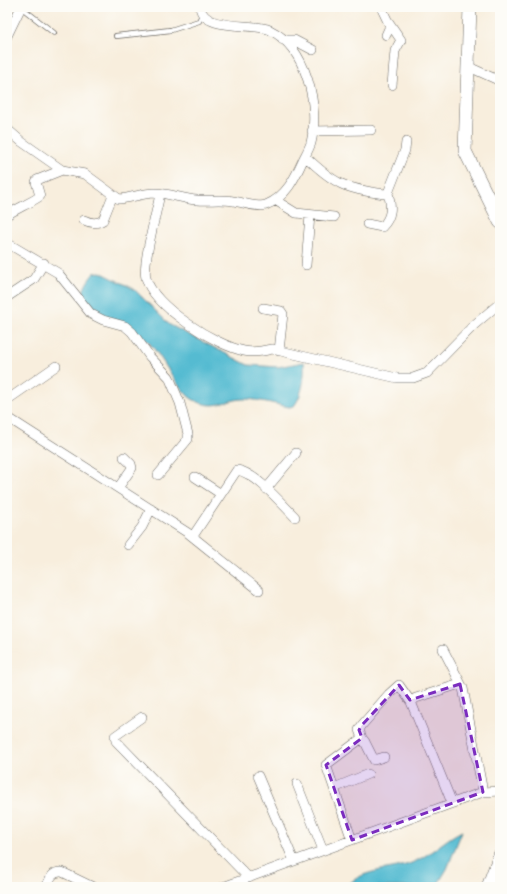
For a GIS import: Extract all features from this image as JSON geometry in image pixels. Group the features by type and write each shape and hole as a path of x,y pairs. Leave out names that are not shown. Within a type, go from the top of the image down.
{"main road":[{"path":"470,7 465,151 495,198 500,222"},
{"path":"488,887 500,855"}],"street":[{"path":"381,7 388,21 401,40 395,51 392,85"},
{"path":"7,36 22,8"},
{"path":"7,129 22,142 62,170 86,174 119,199 155,193 196,200 228,200 264,206 275,200 293,183 311,143 312,94 306,71 294,52 283,40 270,30 259,27 225,24 201,11"},
{"path":"386,35 390,26 388,21"},
{"path":"283,40 294,40 313,50"},
{"path":"467,66 500,81"},
{"path":"312,131 372,130"},
{"path":"367,224 382,227 386,223 391,210 388,193 406,150 406,142"},
{"path":"305,156 336,183 372,192 388,193"},
{"path":"7,215 40,196 36,182 37,180 62,170"},
{"path":"160,194 145,269 148,283 181,320 225,345 245,351 259,352 272,349 397,378 413,378 427,373 474,325 500,303"},
{"path":"84,220 89,223 100,222 103,220 113,195"},
{"path":"275,200 296,213 334,217"},
{"path":"306,265 310,215"},
{"path":"7,243 44,263 58,273 91,314 103,320 128,328 150,357 169,377 180,403 188,439 158,475"},
{"path":"7,297 34,279 44,263"},
{"path":"263,308 281,311 283,314 279,351"},
{"path":"7,400 56,366"},
{"path":"7,417 193,536 259,590"},
{"path":"266,489 296,453"},
{"path":"118,488 132,468 131,464 124,457"},
{"path":"193,536 237,470 245,471 295,516"},
{"path":"195,477 220,494"},
{"path":"128,546 142,527 151,509"},
{"path":"443,650 463,688 483,792"},
{"path":"412,702 416,698 460,684"},
{"path":"384,757 374,760 359,730 388,694 399,685 412,702 452,803"},
{"path":"142,717 115,736 116,741 249,878"},
{"path":"352,840 326,765 362,738"},
{"path":"334,788 368,774"},
{"path":"258,776 294,861"},
{"path":"297,784 323,850"},
{"path":"223,887 483,792 500,791"},
{"path":"46,887 54,873 57,871 93,887"}],"lane":[{"path":"22,8 54,33"},
{"path":"116,36 171,30 199,21 201,11"}],"highlighted area":[{"path":"460,684 483,792 352,840 326,765 362,738 359,730 362,725 399,685 410,700"}],"water":[{"path":"100,272 134,289 170,325 248,365 278,367 304,362 303,385 300,396 294,406 289,407 247,399 209,405 194,400 188,396 177,383 154,349 139,333 128,325 100,315 86,303 83,295 85,287 94,273"},
{"path":"462,831 447,869 436,887 346,887 352,881 375,871 401,866 416,861"}]}
